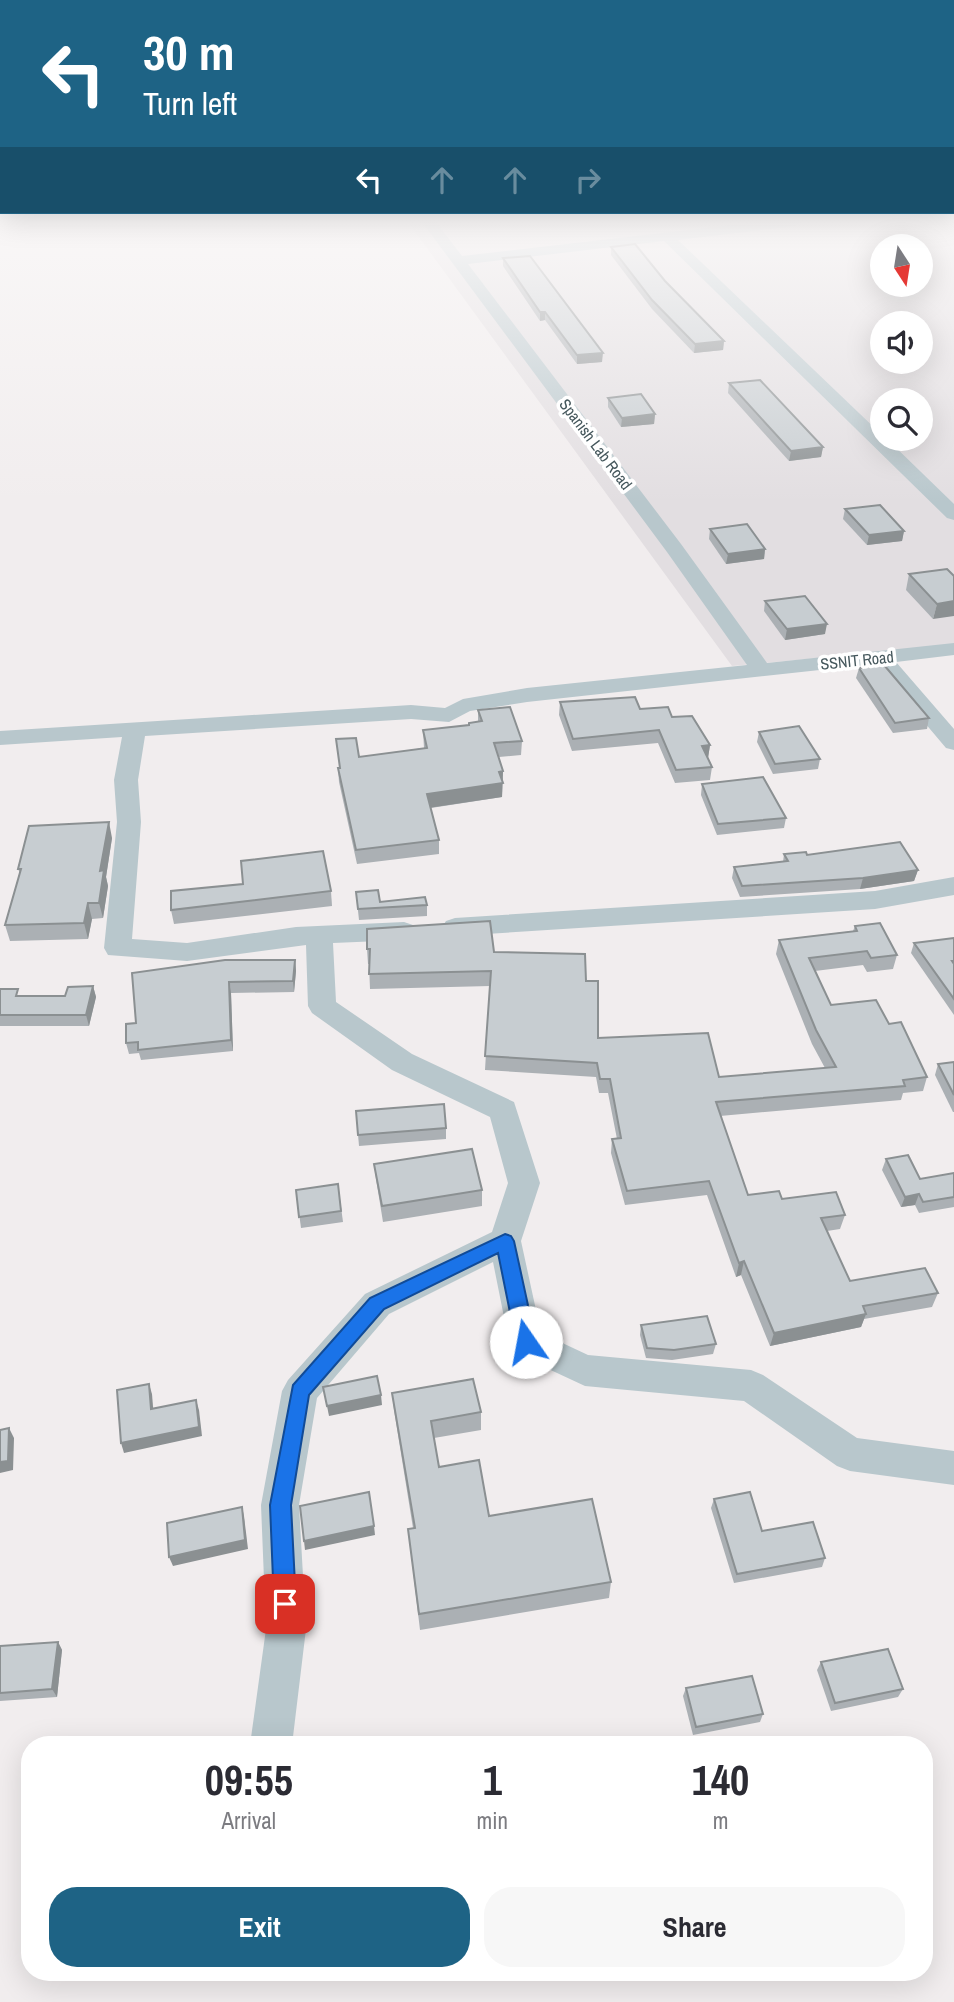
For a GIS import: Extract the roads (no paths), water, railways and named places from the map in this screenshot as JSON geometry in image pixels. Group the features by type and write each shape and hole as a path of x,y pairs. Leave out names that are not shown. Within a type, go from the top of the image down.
{"street":[{"name":"Spanish Lab Road","path":"500,315 761,669"},
{"path":"748,315 954,514"},
{"name":"SSNIT Road","path":"0,738 411,712 449,715 463,706 482,702 954,649"},
{"path":"881,658 954,743"},
{"path":"135,729 126,780 129,822 118,948 187,952 319,935 875,900 954,886"},
{"path":"319,935 322,1006 402,1062 503,1111 524,1183 505,1241 526,1342 585,1370 751,1386 850,1454 954,1468"},
{"path":"272,1736 286,1629 281,1505 300,1391 377,1304 505,1241"}]}
